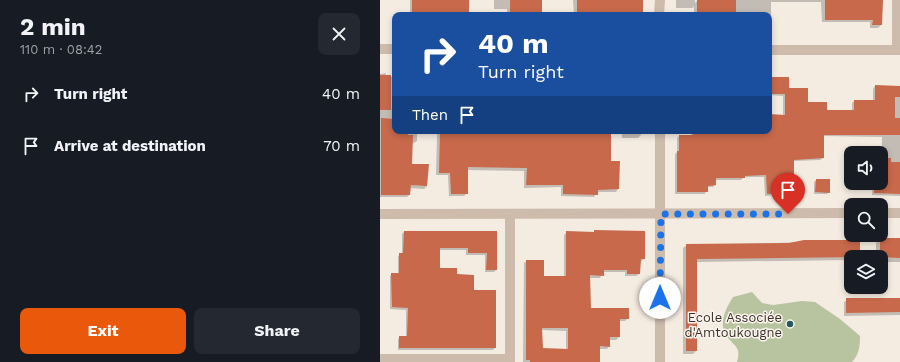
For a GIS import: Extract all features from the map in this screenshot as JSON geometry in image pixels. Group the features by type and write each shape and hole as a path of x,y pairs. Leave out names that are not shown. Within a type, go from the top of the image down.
{"street":[{"path":"660,0 660,12"},
{"path":"772,50 899,50 897,0"},
{"path":"380,49 392,49"},
{"path":"660,134 660,362"},
{"path":"380,214 844,213"},
{"path":"888,213 900,213"},
{"path":"380,359 510,360 510,214"}],"green space":[{"path":"752,292 762,303 773,305 802,301 815,302 840,319 860,336 858,353 852,362 737,362 737,348 728,338 723,328 725,311 733,297"}],"building":[{"path":"412,0 469,0 469,12 412,12"},
{"path":"510,0 542,0 542,12 510,12"},
{"path":"577,0 643,0 643,12 577,12"},
{"path":"697,0 736,0 736,12 697,12"},
{"path":"825,0 883,0 882,25 872,25 873,20 825,20"},
{"path":"380,75 391,75 391,110 380,110"},
{"path":"772,77 789,77 789,88 808,88 808,102 827,102 827,110 854,110 854,100 875,100 875,85 900,86 900,97 895,97 895,118 900,118 900,135 824,135 824,158 794,160 794,192 767,194 766,175 745,176 745,178 716,178 716,185 708,186 708,192 677,192 677,151 679,151 679,135 772,134 772,114 785,115 785,94 772,94"},
{"path":"381,118 392,119 392,134 413,135 412,164 429,164 427,186 411,185 410,195 381,195"},
{"path":"440,134 611,134 611,161 620,161 619,189 598,190 598,195 563,194 563,185 526,185 527,168 468,167 468,194 451,194 450,173 439,173"},
{"path":"888,158 891,158 891,162 900,162 900,194 874,193 874,190 888,190"},
{"path":"816,179 830,179 830,193 815,192"},
{"path":"594,230 645,231 645,259 641,259 640,274 627,274 627,270 604,270 604,276 590,275 591,308 629,308 629,319 620,319 620,337 610,337 610,347 600,346 600,362 530,362 530,360 526,360 526,260 544,260 544,276 566,276 566,231 594,232","holes":["542,328 568,328 568,349 543,348"]},
{"path":"404,231 497,231 497,270 486,270 487,253 468,253 468,248 440,248 440,268 457,268 457,274 474,275 474,290 496,290 496,348 399,348 399,336 407,336 408,308 392,307 391,273 399,273 399,253 403,253"},
{"path":"888,238 900,238 900,258 888,257 888,250 880,250 880,242 888,242"},
{"path":"804,240 844,240 844,242 860,242 860,250 844,250 844,257 697,259 697,351 686,351 686,244 789,243"},
{"path":"846,298 900,298 900,312 846,313"}],"place":[{"name":"Ecole Associée d'Amtoukougne","path":"790,324"}],"route":[{"path":"660,298 661,214 788,214"}]}
